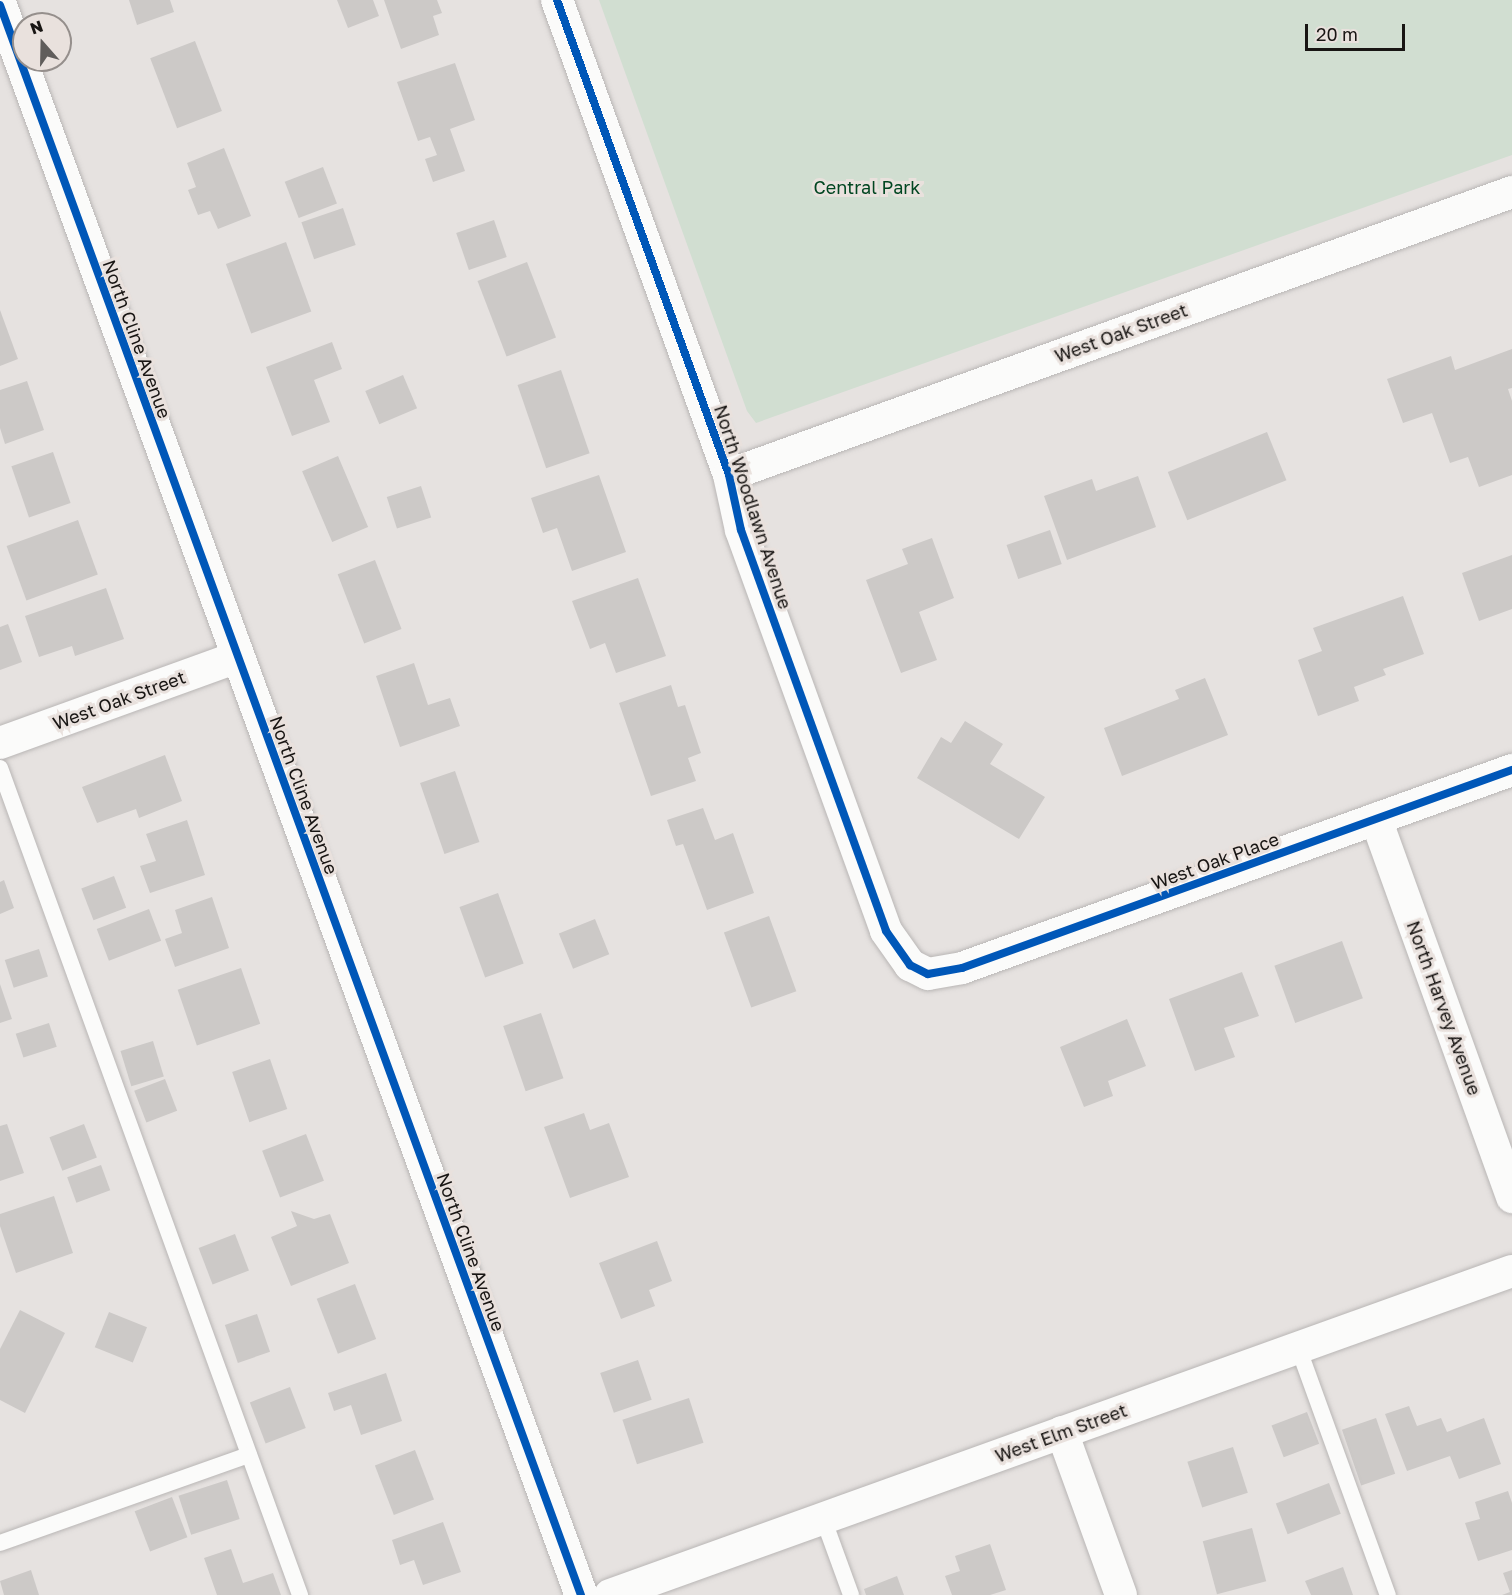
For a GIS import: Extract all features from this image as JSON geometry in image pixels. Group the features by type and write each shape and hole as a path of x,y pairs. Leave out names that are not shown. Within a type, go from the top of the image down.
{"street":[{"name":"North Woodlawn Avenue","path":"557,0 729,475 741,530 886,932 910,965 928,974"},
{"name":"North Cline Avenue","path":"0,5 581,1595"},
{"name":"West Oak Street","path":"729,475 1512,192"},
{"name":"West Oak Street","path":"0,743 237,657"},
{"name":"West Oak Place","path":"928,974 962,968 1512,770"},
{"name":"North Harvey Avenue","path":"1376,819 1512,1197"},
{"name":"West Elm Street","path":"610,1595 1512,1271"},
{"path":"1062,1432 1121,1595"}],"lane":[{"path":"0,768 300,1595"},
{"path":"1298,1347 1388,1595"},
{"path":"0,1543 249,1455"},
{"path":"823,1518 851,1595"}],"green space":[{"name":"Central Park","path":"599,0 1512,0 1512,155 756,423 747,411"}],"building":[{"path":"129,0 170,0 174,12 137,25"},
{"path":"337,0 373,0 379,16 348,28"},
{"path":"384,0 437,0 442,13 433,16 439,35 401,49"},
{"path":"195,41 222,111 177,128 150,58"},
{"path":"455,63 475,120 450,129 465,171 433,182 425,159 437,155 430,137 418,141 397,82"},
{"path":"224,148 251,216 218,229 210,211 198,215 188,190 196,187 187,163"},
{"path":"323,167 337,203 299,218 285,182"},
{"path":"343,208 356,245 314,259 301,222"},
{"path":"494,220 507,257 469,270 456,233"},
{"path":"286,242 311,312 251,333 226,264"},
{"path":"527,262 556,338 507,357 478,281"},
{"path":"0,310 18,359 0,366"},
{"path":"332,342 342,369 314,380 330,422 292,436 266,367"},
{"path":"1512,349 1512,388 1508,389 1512,401 1512,475 1479,487 1468,457 1450,463 1432,413 1403,423 1387,379 1451,356 1455,370"},
{"path":"561,370 590,453 546,468 518,385"},
{"path":"403,375 417,408 379,424 365,391"},
{"path":"27,381 44,430 5,444 0,428 0,390"},
{"path":"1267,432 1286,480 1187,520 1168,472"},
{"path":"53,452 71,503 29,517 11,466"},
{"path":"338,456 368,527 332,542 302,471"},
{"path":"599,475 626,552 572,571 557,528 543,533 531,498"},
{"path":"1138,476 1156,527 1067,560 1044,496 1092,479 1096,491"},
{"path":"421,486 431,517 397,529 387,497"},
{"path":"78,520 98,575 26,600 7,546"},
{"path":"1050,530 1062,564 1018,579 1007,545"},
{"path":"932,538 954,598 919,612 937,660 901,673 866,580 908,564 902,549"},
{"path":"1512,555 1512,609 1479,621 1462,573"},
{"path":"375,560 402,629 364,643 338,574"},
{"path":"638,578 666,656 616,673 605,643 590,649 572,601"},
{"path":"106,588 124,639 75,656 72,646 39,657 25,616"},
{"path":"1403,596 1424,654 1383,669 1386,675 1354,687 1359,701 1318,716 1298,660 1322,651 1313,628"},
{"path":"8,624 22,662 0,670 0,627"},
{"path":"414,663 428,705 450,698 460,726 400,747 376,676"},
{"path":"1205,678 1228,735 1122,776 1104,728 1179,699 1175,690"},
{"path":"671,685 678,707 685,705 701,753 688,758 696,781 651,796 619,703"},
{"path":"965,721 1003,744 990,764 1045,797 1019,839 917,778 941,737 951,743"},
{"path":"165,755 182,801 139,818 136,809 97,823 82,787"},
{"path":"455,771 479,842 444,854 420,783"},
{"path":"703,808 715,840 733,833 754,893 707,910 683,844 676,846 667,820"},
{"path":"187,820 205,875 150,893 140,866 156,861 146,834"},
{"path":"114,876 126,908 94,920 81,889"},
{"path":"4,880 14,908 0,914 0,882"},
{"path":"498,893 524,963 485,977 459,907"},
{"path":"212,897 229,948 175,967 165,939 182,933 175,910"},
{"path":"149,909 161,941 109,961 97,929"},
{"path":"769,916 796,991 751,1008 724,932"},
{"path":"595,919 609,954 573,969 559,934"},
{"path":"1342,941 1363,998 1295,1023 1274,966"},
{"path":"39,949 48,977 14,988 5,960"},
{"path":"241,968 260,1024 197,1046 178,990"},
{"path":"1242,972 1259,1016 1224,1028 1235,1057 1195,1071 1169,999"},
{"path":"0,984 12,1019 0,1023"},
{"path":"541,1013 563,1078 526,1091 503,1026"},
{"path":"1127,1019 1146,1066 1108,1081 1113,1096 1084,1107 1060,1047"},
{"path":"49,1023 57,1047 23,1058 16,1034"},
{"path":"153,1041 164,1076 131,1086 120,1051"},
{"path":"270,1059 287,1109 249,1122 232,1072"},
{"path":"165,1079 177,1111 146,1123 134,1091"},
{"path":"584,1113 590,1130 609,1123 629,1177 570,1198 544,1127"},
{"path":"7,1124 24,1173 0,1181 0,1126"},
{"path":"84,1124 97,1158 62,1171 49,1137"},
{"path":"306,1134 324,1181 280,1198 262,1151"},
{"path":"101,1165 110,1190 76,1203 67,1177"},
{"path":"54,1196 73,1253 16,1273 0,1226 0,1214"},
{"path":"291,1211 314,1219 330,1214 349,1263 291,1286 271,1237 297,1226"},
{"path":"235,1234 249,1270 213,1284 199,1248"},
{"path":"657,1241 672,1281 649,1290 655,1306 621,1319 599,1263"},
{"path":"355,1284 376,1339 338,1354 317,1299"},
{"path":"20,1310 65,1333 25,1413 0,1400 0,1349"},
{"path":"109,1312 147,1327 133,1363 95,1347"},
{"path":"257,1314 270,1352 238,1363 225,1325"},
{"path":"638,1360 652,1400 614,1413 600,1373"},
{"path":"386,1373 402,1421 361,1435 351,1405 334,1411 328,1393"},
{"path":"290,1387 306,1428 266,1443 250,1402"},
{"path":"689,1398 704,1443 637,1464 622,1420"},
{"path":"1409,1406 1417,1426 1441,1418 1447,1432 1484,1418 1501,1464 1459,1479 1450,1456 1407,1471 1385,1414"},
{"path":"1307,1412 1319,1444 1284,1457 1272,1426"},
{"path":"1376,1418 1395,1474 1361,1486 1342,1430"},
{"path":"1233,1447 1248,1493 1202,1507 1187,1462"},
{"path":"415,1450 434,1499 394,1515 375,1465"},
{"path":"227,1480 240,1519 191,1535 178,1496"},
{"path":"1329,1483 1341,1514 1288,1534 1276,1503"},
{"path":"1508,1491 1512,1503 1512,1550 1478,1561 1465,1523 1480,1519 1475,1502"},
{"path":"172,1497 187,1537 150,1551 135,1511"},
{"path":"443,1522 461,1572 423,1585 414,1560 400,1565 392,1540"},
{"path":"1252,1528 1266,1581 1217,1594 1203,1541"},
{"path":"990,1544 1006,1590 990,1595 952,1595 945,1576 960,1571 955,1556"},
{"path":"231,1549 243,1583 273,1573 281,1595 217,1595 204,1558"},
{"path":"1343,1567 1353,1595 1311,1595 1305,1581"},
{"path":"31,1570 39,1595 4,1595 0,1581"},
{"path":"1512,1570 1512,1595 1502,1595 1510,1592 1503,1573"},
{"path":"897,1576 904,1595 866,1595 864,1589"}],"cycle path":[{"path":"557,0 729,475 741,530 886,931 910,965 928,974 962,968 1512,770"},
{"path":"0,5 581,1595"}]}
